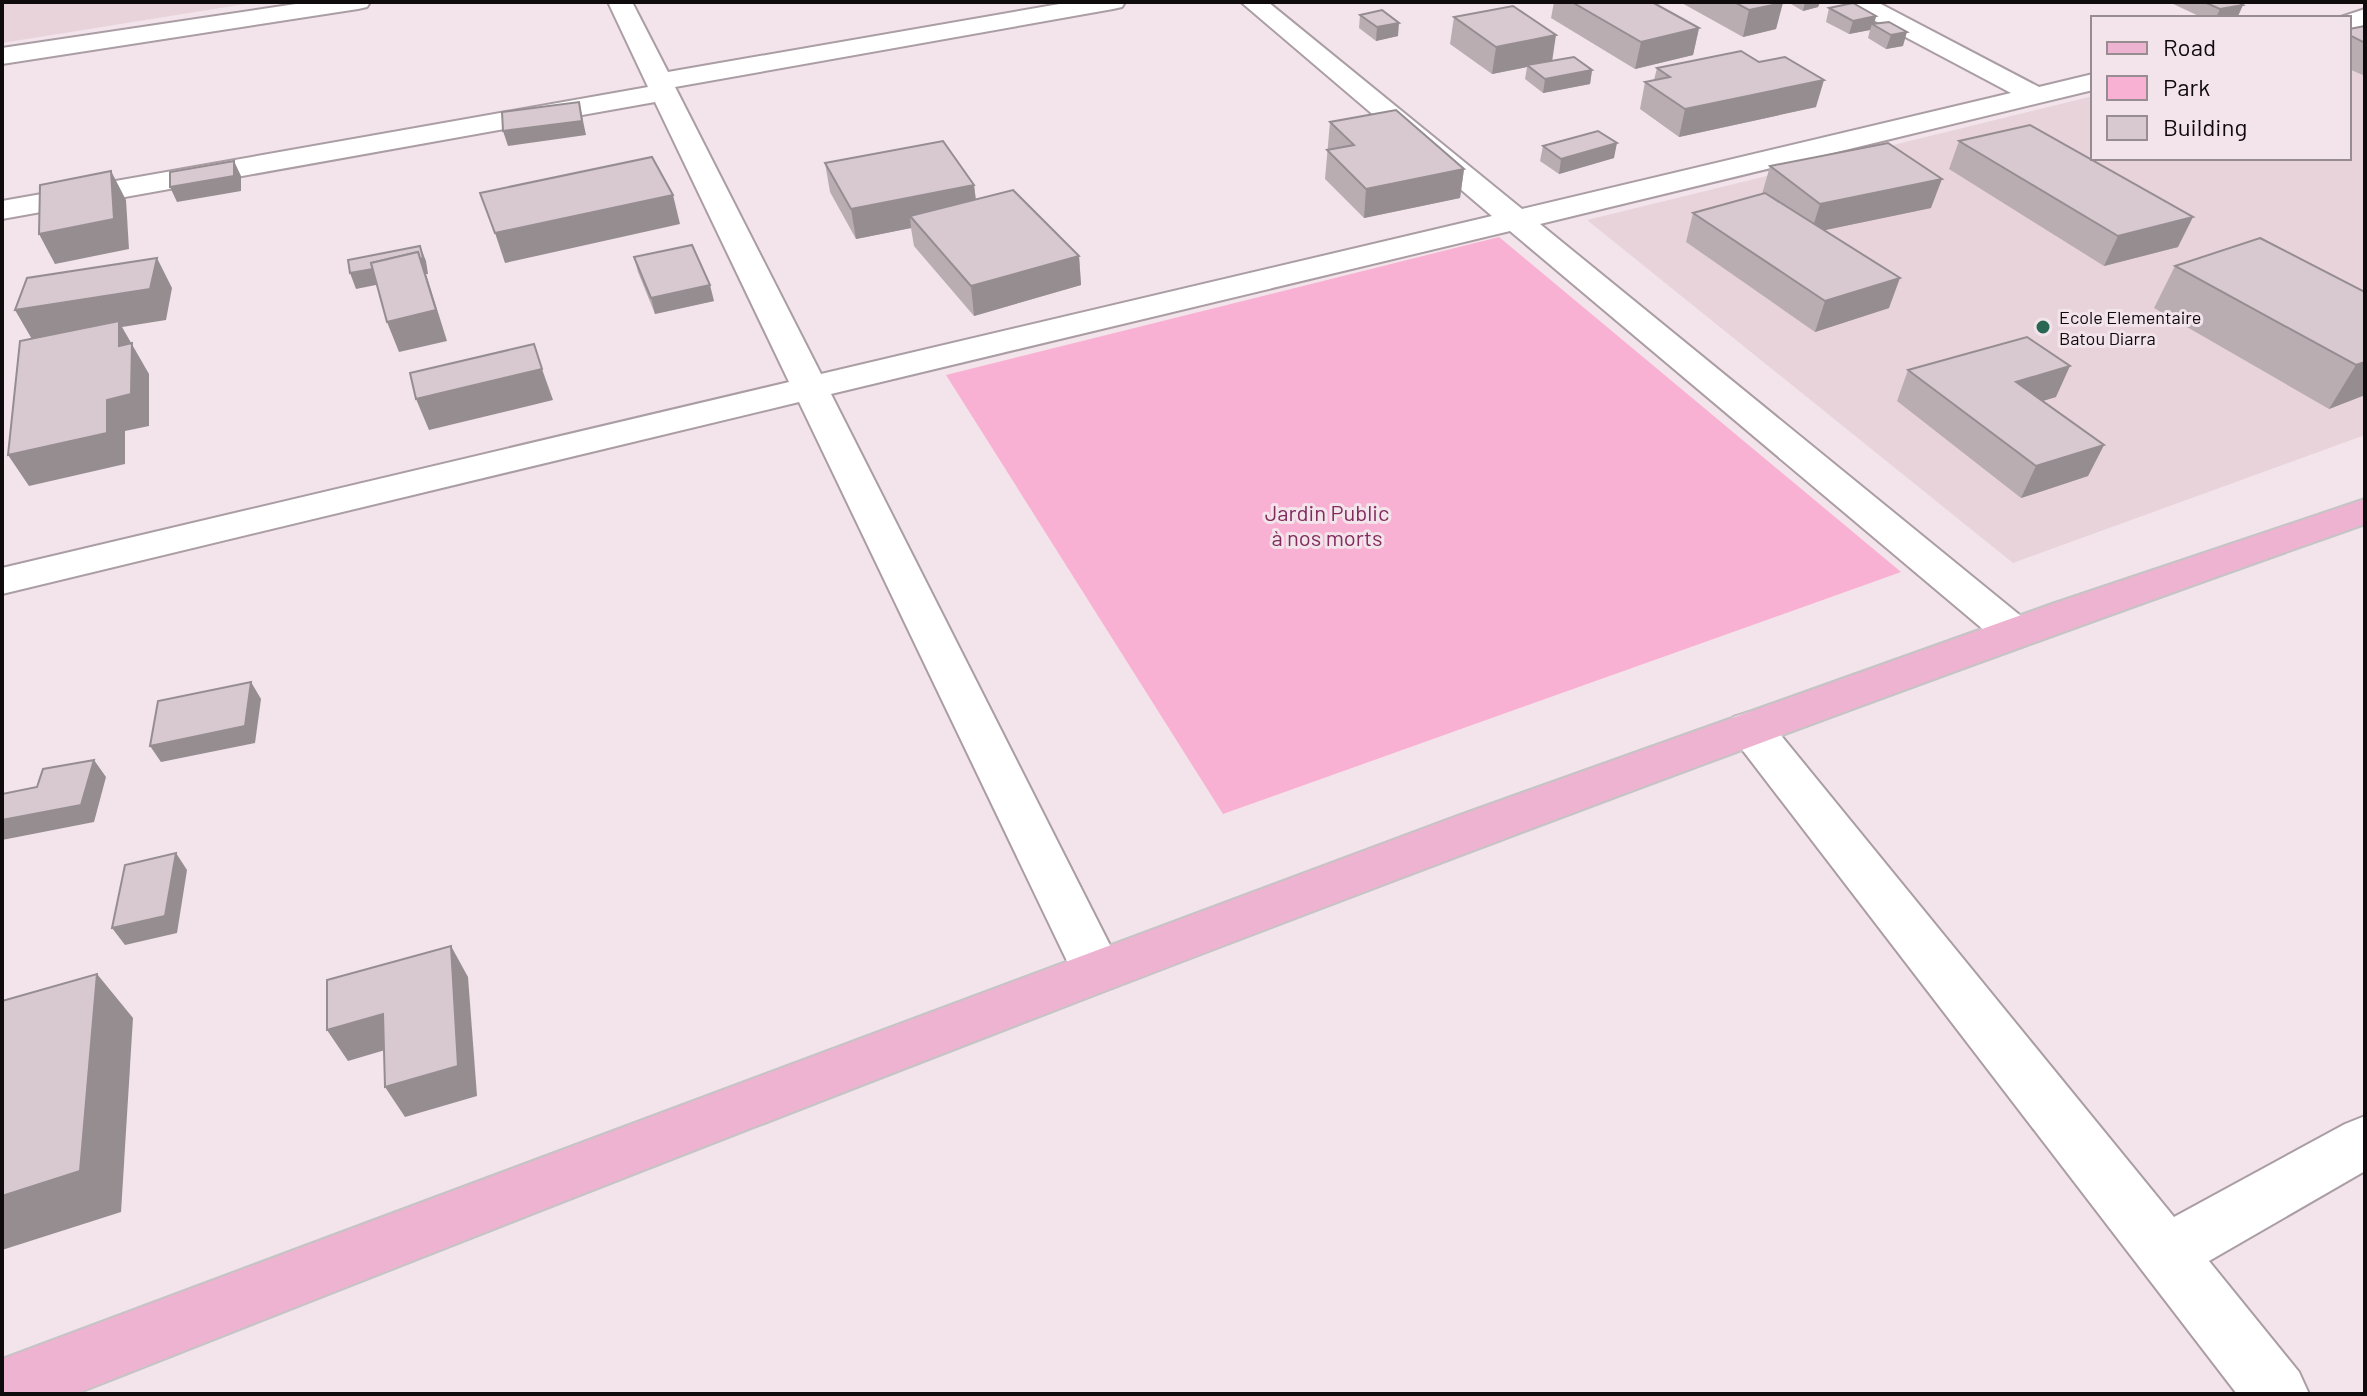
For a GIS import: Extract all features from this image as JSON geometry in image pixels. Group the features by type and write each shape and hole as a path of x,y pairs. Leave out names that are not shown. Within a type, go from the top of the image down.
{"main road":[{"path":"2,1391 1096,969 2012,631 2365,511"}],"street":[{"path":"2,56 358,2"},
{"path":"620,2 1096,969"},
{"path":"2,210 1113,2"},
{"path":"1253,2 2012,631"},
{"path":"1858,2 2036,96"},
{"path":"2,581 2091,82"},
{"path":"1750,728 2277,1394"},
{"path":"2166,1253 2365,1142"}],"shaded area":[{"path":"2,2 257,2 2,43"},
{"name":"Ecole Elementaire Batou Diarra","path":"2365,29 2365,435 2013,563 1587,220 2091,96 2091,160 2351,160 2351,32"}],"green space":[{"name":"Jardin Public à nos morts","path":"1499,237 1901,572 1223,814 946,375"}],"building":[{"path":"1572,2 1652,2 1699,28 1641,42"},
{"path":"1734,2 1782,2 1783,3 1749,10"},
{"path":"2204,2 2238,2 2243,5 2220,9"},
{"path":"1853,3 1876,16 1853,21 1829,8"},
{"path":"1513,6 1556,35 1496,47 1454,17"},
{"path":"1382,10 1399,23 1377,27 1360,15"},
{"path":"1889,22 1907,32 1891,35 1872,24"},
{"path":"2365,26 2365,43 2351,36 2351,29"},
{"path":"1741,51 1759,62 1785,57 1824,80 1685,109 1645,82 1670,77 1657,68"},
{"path":"1574,57 1592,70 1545,79 1527,65"},
{"path":"579,102 582,121 503,131 502,112"},
{"path":"1396,110 1464,169 1366,189 1327,150 1354,145 1330,122"},
{"path":"2030,125 2193,217 2118,236 1959,141"},
{"path":"1598,131 1617,143 1561,159 1543,146"},
{"path":"943,141 974,185 851,209 825,163"},
{"path":"1888,143 1942,179 1820,204 1770,166"},
{"path":"652,157 673,195 495,233 480,193"},
{"path":"234,161 234,176 170,187 170,172"},
{"path":"111,171 114,219 39,234 40,185"},
{"path":"1013,190 1079,256 971,286 910,216"},
{"path":"1765,193 1900,278 1825,301 1693,213"},
{"path":"2260,238 2365,292 2365,362 2356,365 2175,266"},
{"path":"692,245 710,285 651,298 634,257"},
{"path":"420,246 423,258 420,259 418,252 371,263 373,269 350,273 348,260"},
{"path":"418,252 436,310 387,322 371,263"},
{"path":"157,258 150,289 15,310 27,278"},
{"path":"119,321 119,346 132,343 131,394 107,400 107,433 8,455 20,341"},
{"path":"2027,337 2070,366 2016,382 2104,445 2036,466 1908,370"},
{"path":"534,344 542,369 416,399 410,373"},
{"path":"251,682 245,726 150,746 158,701"},
{"path":"94,760 81,805 2,820 2,794 37,787 43,769"},
{"path":"176,853 165,916 112,928 125,865"},
{"path":"451,946 458,1066 385,1087 383,1014 327,1030 327,980"},
{"path":"97,974 80,1171 2,1196 2,1001"}],"place":[{"name":"Ecole Elementaire Batou Diarra","path":"2043,327"}]}
